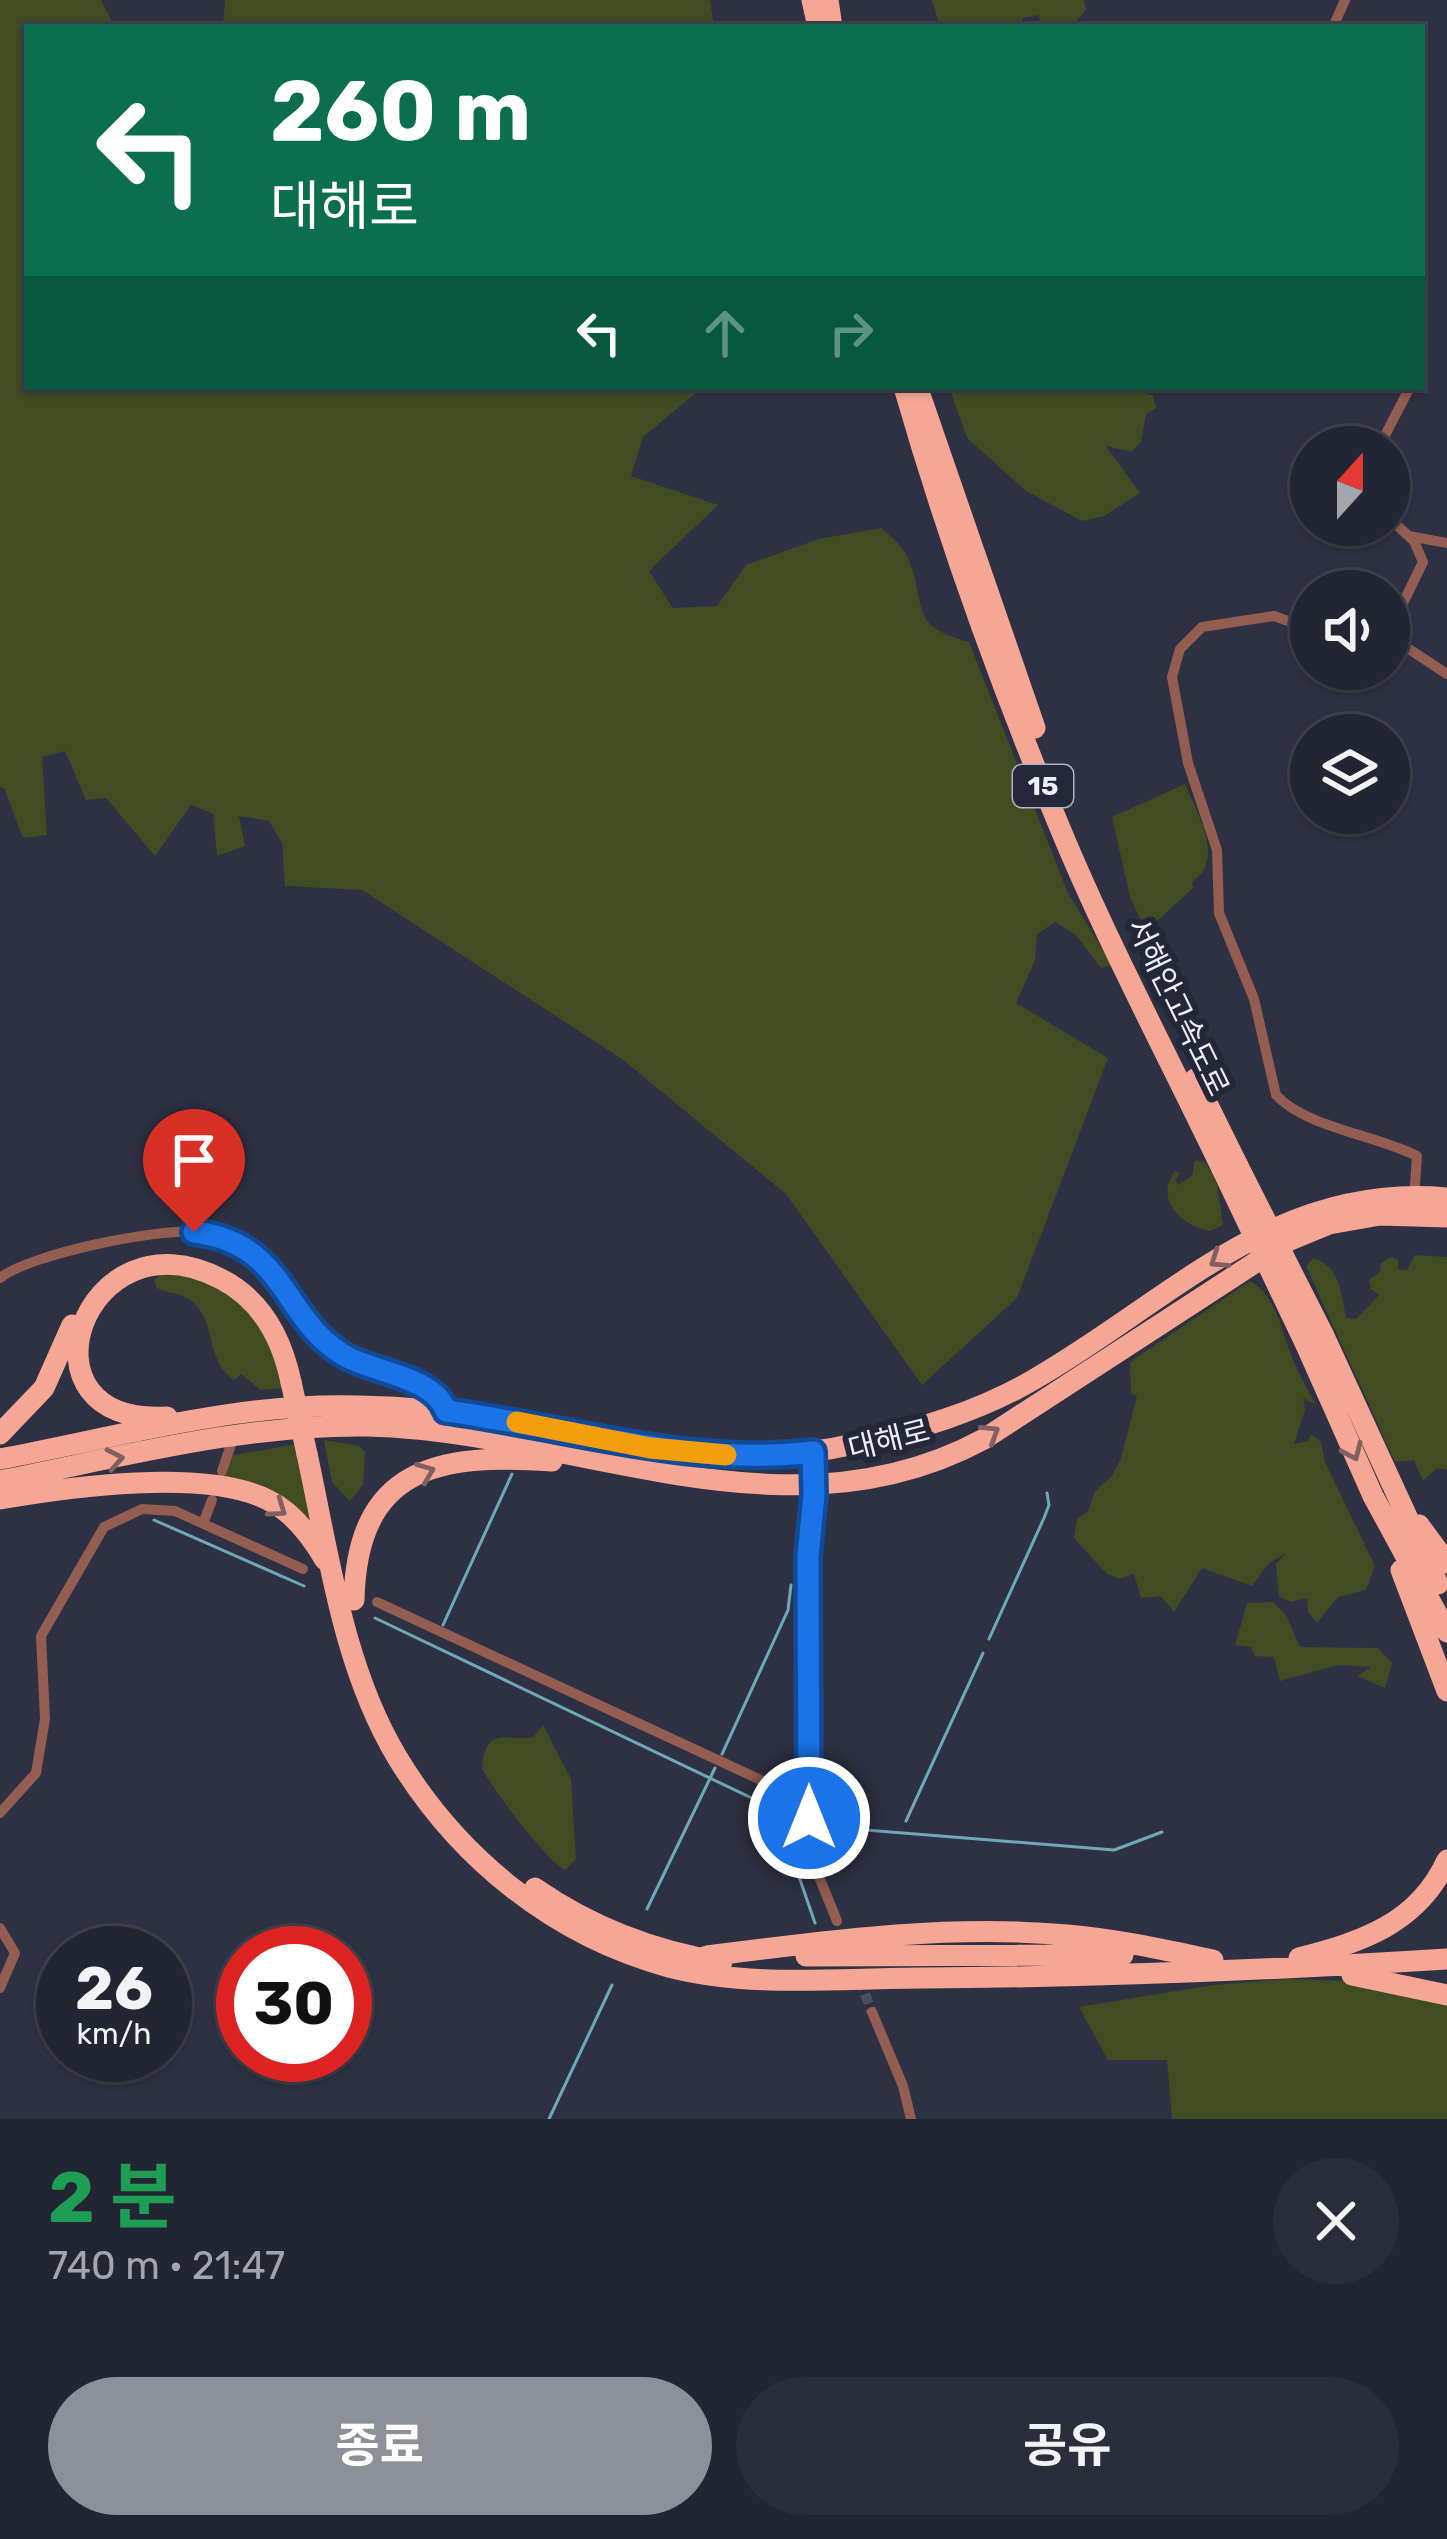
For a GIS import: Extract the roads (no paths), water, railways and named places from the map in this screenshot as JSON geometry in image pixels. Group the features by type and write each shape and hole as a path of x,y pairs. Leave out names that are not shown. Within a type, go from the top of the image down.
{"highway":[{"name":"서해안고속도로","path":"905,390 954,547 1062,832 1314,1339 1447,1632"},
{"name":"서해안고속도로","path":"919,390 1044,753 1091,867 1229,1166"},
{"name":"대해로","path":"0,1480 234,1436 445,1421 640,1469 740,1485 814,1485 876,1477 944,1458 984,1439 1290,1240 1329,1224 1447,1198"},
{"name":"대해로","path":"0,1459 245,1412 359,1406 650,1448 736,1455 813,1452 948,1418 1028,1383 1284,1222 1328,1206 1414,1205 1447,1217"},
{"path":"0,1434 44,1388 87,1294 110,1272 140,1259 184,1258 244,1284 279,1322 296,1381 354,1658 394,1753 438,1819 504,1883 551,1916 629,1953 694,1965 837,1979 1195,1974 1447,1948"},
{"path":"245,1412 147,1418 104,1406 85,1383 78,1362 80,1330 94,1300 117,1279 149,1266 187,1266 212,1274 235,1287 263,1313 296,1381"},
{"path":"876,1477 863,1465 880,1437"},
{"path":"312,1453 366,1601"},
{"path":"736,1455 748,1470 740,1485"},
{"path":"640,1469 491,1459 441,1465 390,1492 366,1526 356,1564 366,1601 373,1671 404,1743 460,1822 513,1872 614,1932 694,1965 881,1970 1152,1967 1213,1960"},
{"path":"0,1499 110,1486 235,1488 266,1498 288,1513 315,1544 335,1582"},
{"name":"서해안고속도로","path":"1383,1491 1447,1601"},
{"path":"1383,1491 1447,1563"},
{"path":"1383,1491 1447,1691"},
{"path":"1298,1964 1394,1924 1426,1893 1447,1860"},
{"path":"694,1965 864,1937 1028,1933 1068,1935 1213,1960 1298,1964 1447,1959"},
{"path":"1298,1964 1447,1995"}],"street":[{"path":"1390,426 1408,390"},
{"path":"1410,536 1447,543"},
{"path":"1410,538 1423,562 1410,590"},
{"path":"1290,622 1274,616 1202,627 1180,649 1172,677 1188,763 1217,850 1219,913 1254,999 1276,1094 1303,1114 1390,1142 1417,1156 1414,1205"},
{"path":"1410,648 1447,674"},
{"path":"0,1278 29,1261 158,1234 194,1232 218,1237 254,1254 268,1267 338,1352 436,1394 445,1421"},
{"path":"223,1471 234,1436"},
{"path":"813,1452 808,1556 810,1824 820,1879 837,1921"},
{"path":"203,1521 212,1500"},
{"path":"0,1814 36,1773 44,1719 41,1636 100,1531 112,1521 142,1509 175,1510 303,1569"},
{"path":"366,1601 778,1788 810,1796"},
{"path":"0,1928 15,1953 0,1988"},
{"path":"872,2012 903,2086 910,2119"}],"waterway":[{"path":"443,1625 512,1474"},
{"path":"989,1639 1044,1518 1047,1493"},
{"path":"154,1520 304,1586"},
{"path":"722,1754 788,1610 791,1585"},
{"path":"375,1618 806,1824"},
{"path":"906,1821 983,1653"},
{"path":"647,1909 715,1768"},
{"path":"791,1818 796,1868 815,1923"},
{"path":"816,1826 1114,1850 1162,1832"},
{"path":"549,2119 612,1985"}],"tunnel":[{"path":"860,1980 872,2012"}]}
